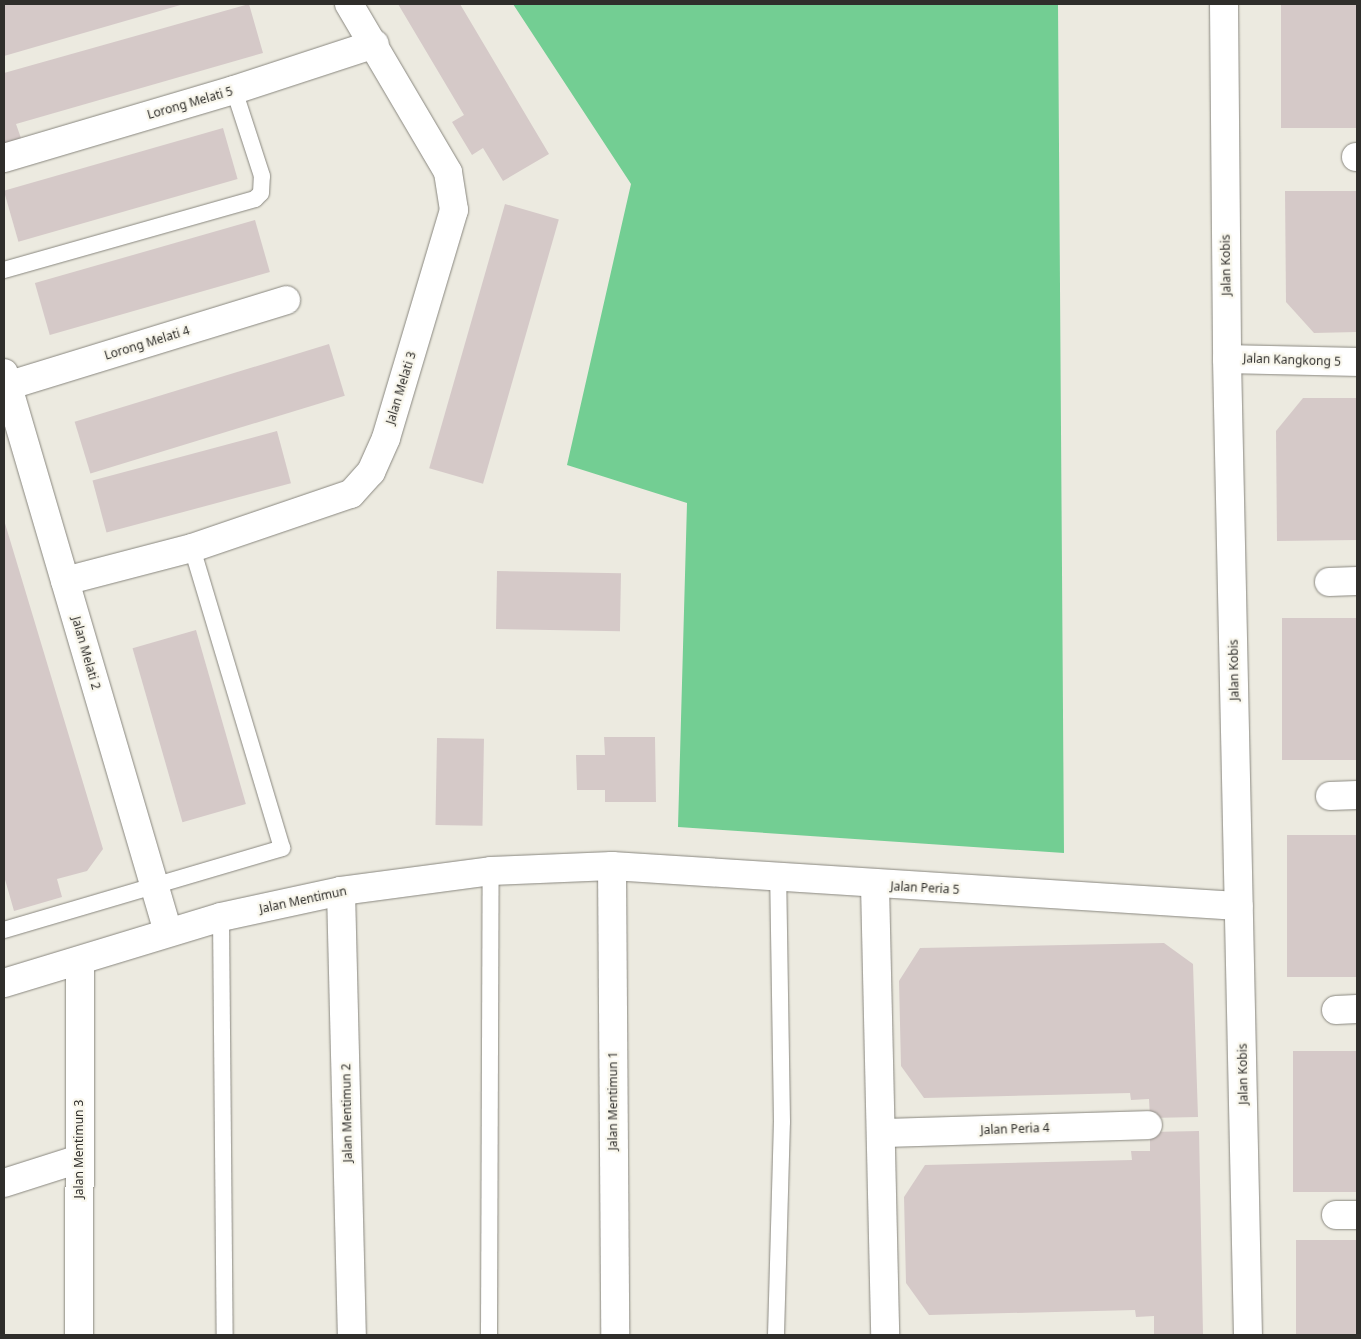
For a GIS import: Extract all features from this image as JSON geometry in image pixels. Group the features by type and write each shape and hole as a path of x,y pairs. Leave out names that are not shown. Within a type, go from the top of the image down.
{"street":[{"name":"Jalan Melati 3","path":"65,582 192,548 351,494 371,472 386,438 454,210 448,172 375,44 349,4"},
{"name":"Jalan Kobis","path":"1224,4 1227,359 1248,1335"},
{"name":"Lorong Melati 5","path":"4,158 234,90 375,44"},
{"name":"Lorong Melati 4","path":"6,379 286,300"},
{"name":"Jalan Kangkong 5","path":"1227,359 1357,362"},
{"name":"Jalan Melati 2","path":"6,379 14,444 65,582 168,932"},
{"path":"1329,582 1357,581"},
{"path":"1330,796 1357,795"},
{"name":"Jalan Peria 5","path":"612,866 778,875 875,885 1239,906"},
{"name":"Jalan Mentimun","path":"4,983 80,962 168,932 221,917 341,891 491,871 612,866"},
{"name":"Jalan Mentimun 1","path":"612,866 615,1335"},
{"path":"875,885 876,1003 882,1133 885,1335"},
{"name":"Jalan Mentimun 2","path":"341,891 352,1335"},
{"name":"Jalan Mentimun 3","path":"78,1335 80,962"},
{"name":"Jalan Peria 4","path":"882,1133 1148,1125"},
{"path":"4,1183 79,1159"}],"lane":[{"path":"4,270 256,199 261,193 262,176 234,90"},
{"path":"4,930 282,848 192,548"},
{"path":"489,1335 491,871"},
{"path":"776,1335 782,1122 778,875"},
{"path":"221,917 225,1335"}],"green space":[{"path":"513,4 1058,4 1064,853 678,827 687,503 567,465 631,184"}],"building":[{"path":"4,4 184,4 4,56"},
{"path":"249,4 263,53 16,124 22,141 4,147 4,73"},
{"path":"398,4 460,4 549,154 503,181 483,148 472,155 452,122 464,115"},
{"path":"1281,4 1357,4 1357,128 1281,128"},
{"path":"223,128 238,179 18,242 4,191"},
{"path":"1285,191 1357,191 1357,332 1314,333 1286,302"},
{"path":"505,204 559,219 483,484 429,468"},
{"path":"255,220 270,272 50,335 35,283"},
{"path":"329,344 345,396 90,473 75,422"},
{"path":"1303,398 1357,398 1357,540 1277,541 1276,431"},
{"path":"277,431 291,483 106,533 93,480"},
{"path":"4,520 103,849 87,871 57,879 62,897 14,911 4,876"},
{"path":"497,571 621,573 620,631 496,629"},
{"path":"1282,618 1357,618 1357,760 1282,760"},
{"path":"196,630 246,804 182,822 133,648"},
{"path":"604,737 655,737 656,802 605,802 605,790 577,790 576,755 605,755"},
{"path":"437,738 484,739 482,826 435,825"},
{"path":"1287,835 1357,835 1357,977 1287,977"},
{"path":"1164,943 1193,964 1198,1117 1150,1118 1149,1099 1131,1100 1130,1093 924,1098 901,1066 899,981 920,948"},
{"path":"1293,1051 1357,1051 1357,1192 1293,1192"},
{"path":"1199,1131 1203,1334 1154,1335 1154,1316 1136,1317 1135,1310 929,1315 906,1283 904,1197 925,1165 1132,1160 1131,1151 1150,1151 1150,1132"},
{"path":"1296,1240 1357,1240 1357,1335 1296,1335"}]}
